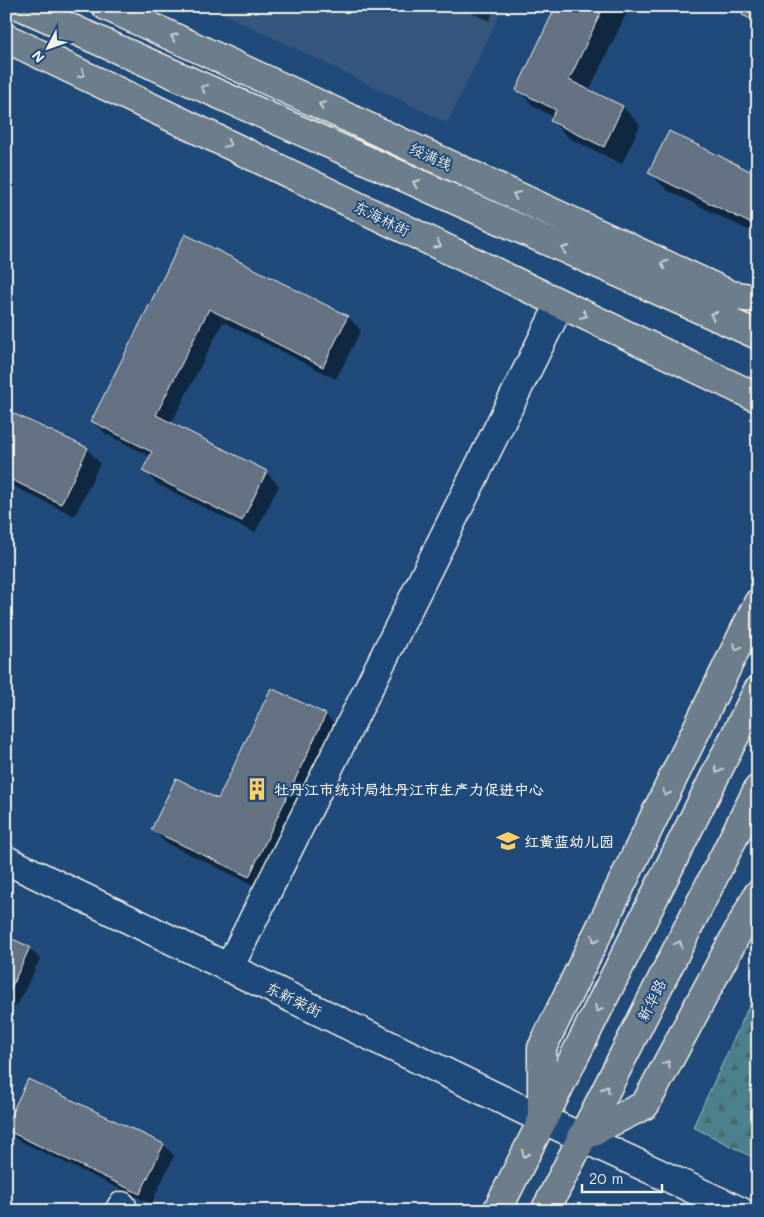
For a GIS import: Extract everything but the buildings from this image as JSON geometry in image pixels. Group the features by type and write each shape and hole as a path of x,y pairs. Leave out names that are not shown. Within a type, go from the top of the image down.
{"main road":[{"path":"21,6 758,335"},
{"name":"绥满线","path":"106,6 731,296 758,299"},
{"name":"东海林街","path":"6,38 758,398"},
{"path":"542,1119 542,1048 758,603"},
{"path":"496,1211 758,690"},
{"name":"新华路","path":"545,1211 758,789"},
{"path":"581,1138 645,1105 758,894"}],"street":[{"path":"229,968 560,304"},
{"name":"东新荣街","path":"6,860 581,1138 740,1211"}],"shaded area":[{"path":"208,6 504,6 447,123"}],"green space":[{"path":"758,987 758,1160 693,1127"}],"place":[{"name":"牡丹江市统计局牡丹江市生产力促进中心","path":"257,789"},
{"name":"红黄蓝幼儿园","path":"508,841"}]}
